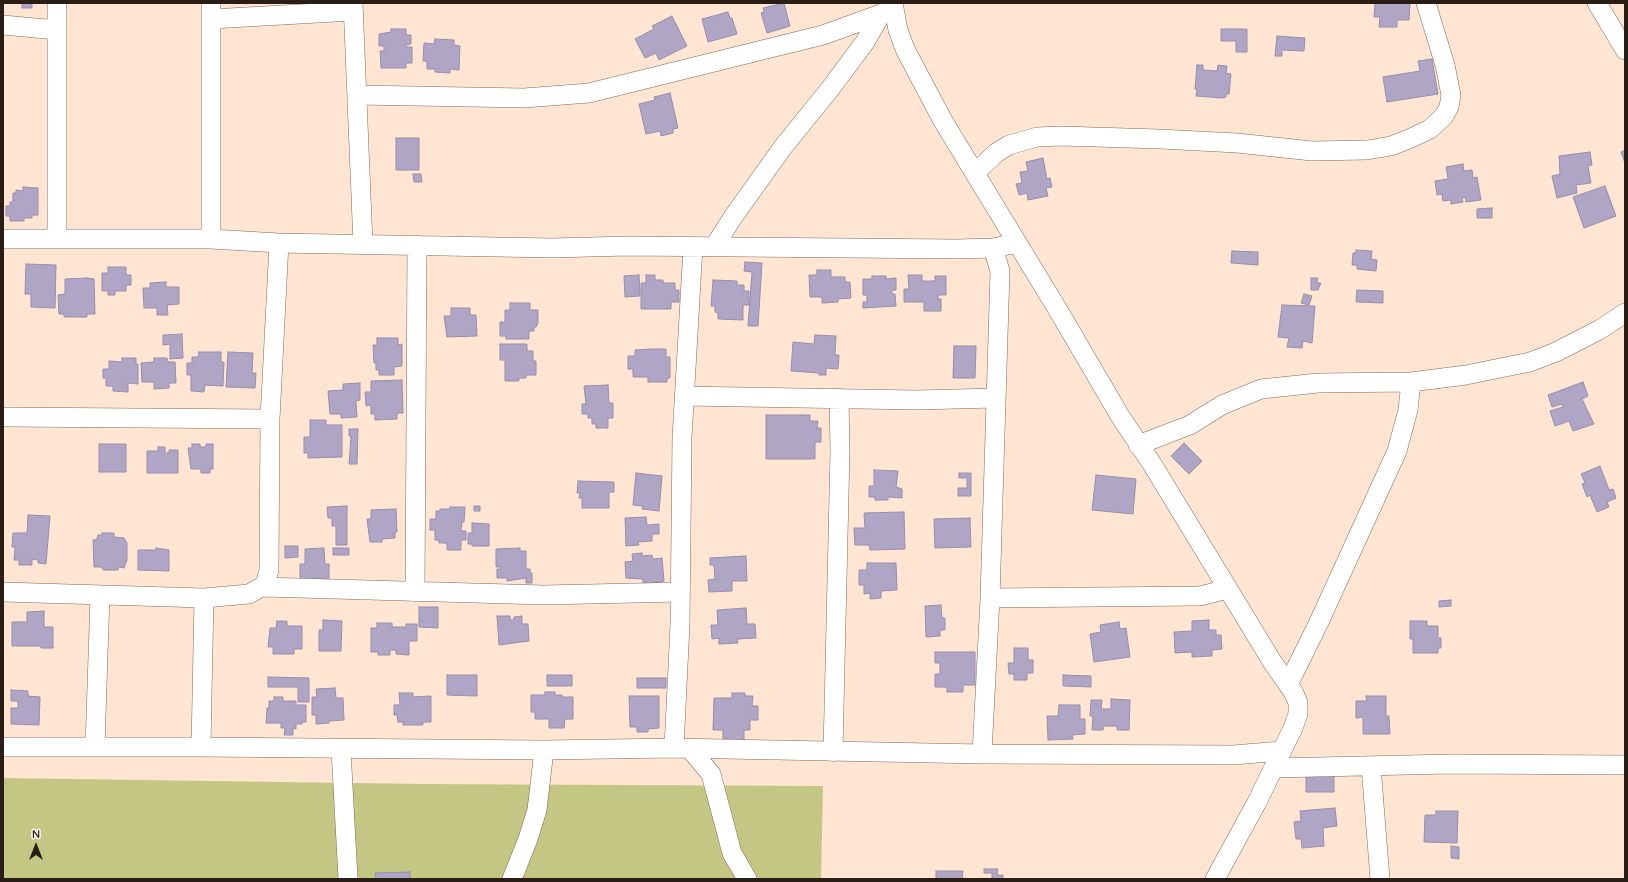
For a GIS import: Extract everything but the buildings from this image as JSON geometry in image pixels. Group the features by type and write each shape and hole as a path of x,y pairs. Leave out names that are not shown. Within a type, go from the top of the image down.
{"street":[{"path":"57,3 57,240"},
{"path":"975,173 996,153 1009,145 1037,137 1061,136 1160,139 1237,143 1312,151 1367,150 1391,146 1430,129 1444,116 1449,107 1452,95 1445,65 1426,3"},
{"path":"1598,3 1625,50"},
{"path":"211,239 211,11 353,7 358,95 363,244"},
{"path":"889,9 914,69 975,173 1138,445 1152,464 1298,703 1298,714 1274,768 1215,879"},
{"path":"358,95 524,98 589,93 823,34 889,9"},
{"path":"714,248 733,216 783,147 830,89 889,9"},
{"path":"3,25 57,30"},
{"path":"3,240 211,239 279,242 552,248 993,248 1017,243"},
{"path":"3,592 204,598 249,594 263,587 268,582 270,419 279,242"},
{"path":"415,592 417,245"},
{"path":"692,247 682,438 680,592 682,748 711,774 732,853 747,879"},
{"path":"982,754 990,598 1000,271 993,248"},
{"path":"1138,445 1190,425 1222,405 1261,389 1318,383 1411,382 1502,369 1530,362 1556,352 1593,333 1625,313"},
{"path":"1288,685 1319,622 1397,452 1408,410 1411,382"},
{"path":"684,396 917,400 995,398"},
{"path":"833,752 840,452 839,398"},
{"path":"3,417 270,419"},
{"path":"263,587 544,595 680,592"},
{"path":"990,598 1200,596 1228,589"},
{"path":"95,747 100,595"},
{"path":"201,747 204,598"},
{"path":"3,747 544,750 682,748 982,754 1233,755 1282,751"},
{"path":"340,749 348,879"},
{"path":"512,879 528,839 537,810 544,750"},
{"path":"1274,768 1450,764 1625,765"},
{"path":"1371,766 1380,879"}],"green space":[{"path":"3,778 421,784 823,786 821,879 3,879"}]}
